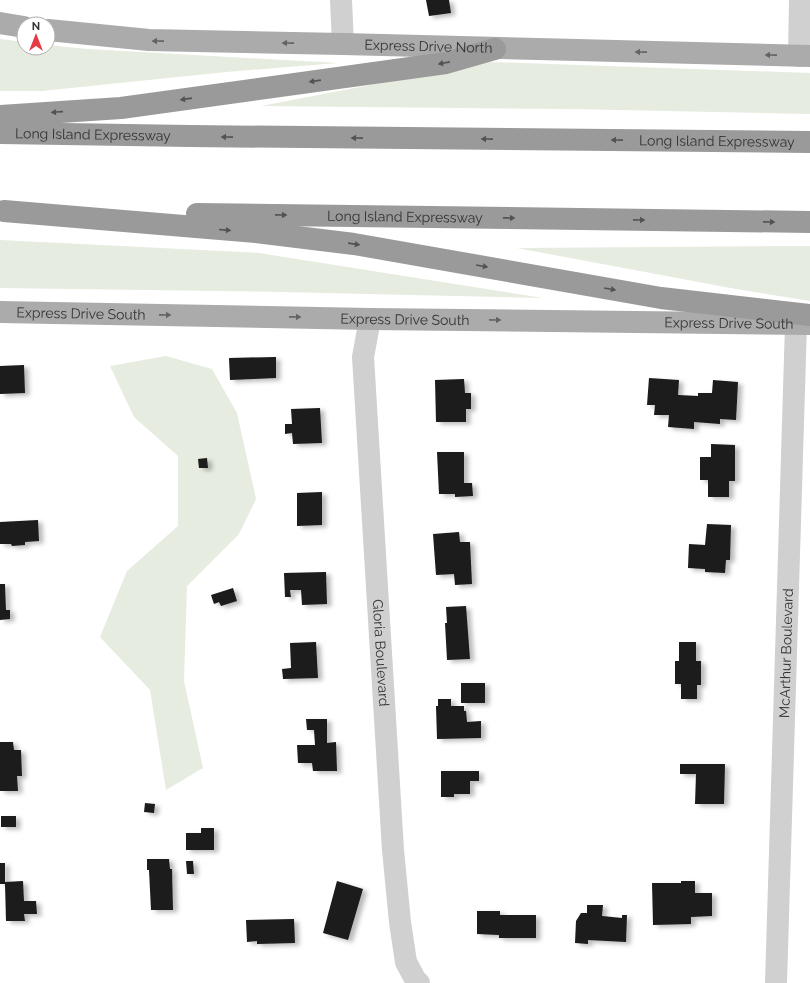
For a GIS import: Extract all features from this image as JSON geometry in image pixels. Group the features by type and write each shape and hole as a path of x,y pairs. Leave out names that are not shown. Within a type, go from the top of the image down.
{"highway":[{"path":"0,116 121,108 446,63 495,49"},
{"name":"Long Island Expressway","path":"0,133 810,142"},
{"path":"2,211 256,232 354,244 661,298 805,321"},
{"name":"Long Island Expressway","path":"2,211 810,222"}],"main road":[{"path":"0,23 16,26"},
{"name":"Express Drive North","path":"56,31 149,40 804,56"},
{"name":"Express Drive South","path":"0,312 370,319 805,321"}],"street":[{"path":"341,0 344,44"},
{"path":"800,0 804,56"},
{"name":"Gloria Boulevard","path":"370,319 363,357 393,850 400,922 406,962 415,979 419,983"},
{"name":"McArthur Boulevard","path":"776,983 805,321"}],"shaded area":[{"path":"0,39 16,41 16,56 56,56 56,46 87,49 338,63 226,72 42,91 0,91"},
{"path":"490,62 810,73 810,114 571,109 261,106"},
{"path":"0,240 259,253 543,298 283,292 0,288"},
{"path":"810,246 810,301 736,289 517,248"},
{"path":"166,356 212,369 237,413 256,499 239,534 187,586 184,681 203,768 166,790 150,690 100,637 127,571 178,526 178,456 134,417 110,366"}],"building":[{"path":"426,0 449,0 451,13 429,16"},
{"path":"276,357 276,378 230,380 229,358"},
{"path":"24,365 25,393 0,394 0,366"},
{"path":"649,378 679,380 678,395 698,396 698,393 712,393 713,380 738,382 736,420 720,419 720,424 694,422 694,429 668,427 669,415 654,415 655,405 647,405"},
{"path":"464,379 465,393 471,393 471,409 466,409 466,422 436,422 435,380"},
{"path":"320,408 322,443 293,444 292,433 285,434 285,424 292,424 291,409"},
{"path":"711,444 735,445 735,481 729,481 729,497 708,497 708,480 700,480 700,457 711,457"},
{"path":"437,452 464,452 464,483 472,483 473,496 455,497 455,494 439,494"},
{"path":"207,458 208,468 199,468 198,459"},
{"path":"322,492 322,525 297,526 297,493"},
{"path":"38,520 39,541 25,542 25,545 12,546 11,544 0,544 0,522"},
{"path":"707,524 731,525 730,560 726,560 725,573 705,572 705,569 688,568 689,544 705,545"},
{"path":"459,532 460,542 470,542 472,584 455,585 454,574 436,575 433,534"},
{"path":"326,572 327,604 302,605 301,590 290,590 291,597 285,597 284,573"},
{"path":"0,584 5,584 6,610 10,610 10,619 0,620"},
{"path":"233,588 237,601 221,606 219,602 214,604 211,595"},
{"path":"466,606 470,659 447,660 445,623 447,623 446,607"},
{"path":"316,642 318,678 283,679 282,669 291,668 290,643"},
{"path":"679,642 696,642 696,661 701,661 701,685 697,685 697,699 681,699 681,684 675,684 675,661 679,661"},
{"path":"461,683 485,683 485,703 461,703"},
{"path":"438,699 451,699 451,706 464,706 467,722 481,721 481,738 437,739 436,706 438,706"},
{"path":"306,719 327,719 327,743 336,742 337,771 313,771 312,763 298,763 297,745 315,745 314,730 307,730"},
{"path":"0,742 13,742 14,750 21,750 22,776 17,776 18,791 0,791"},
{"path":"680,764 725,764 724,804 695,804 696,774 680,774"},
{"path":"441,771 479,771 479,781 470,781 470,794 454,794 454,797 441,797"},
{"path":"145,803 155,804 154,813 144,812"},
{"path":"1,816 16,816 16,827 1,827"},
{"path":"201,828 214,828 214,850 186,850 186,833 201,833"},
{"path":"147,859 169,859 170,869 172,869 173,910 151,910"},
{"path":"186,861 193,861 194,874 187,874"},
{"path":"0,863 5,863 5,882 23,881 24,901 36,901 37,914 24,914 25,921 6,921 5,884 0,884"},
{"path":"337,881 363,889 348,940 323,933"},
{"path":"681,881 695,881 695,893 712,893 712,916 691,917 691,924 653,925 652,883 681,883"},
{"path":"587,905 603,905 602,916 622,918 622,915 627,915 626,942 588,940 588,944 575,943 576,921 581,913 587,913"},
{"path":"477,911 500,911 500,915 536,915 536,938 499,938 499,935 477,934"},
{"path":"294,919 295,943 257,944 257,941 247,942 246,920"}]}
